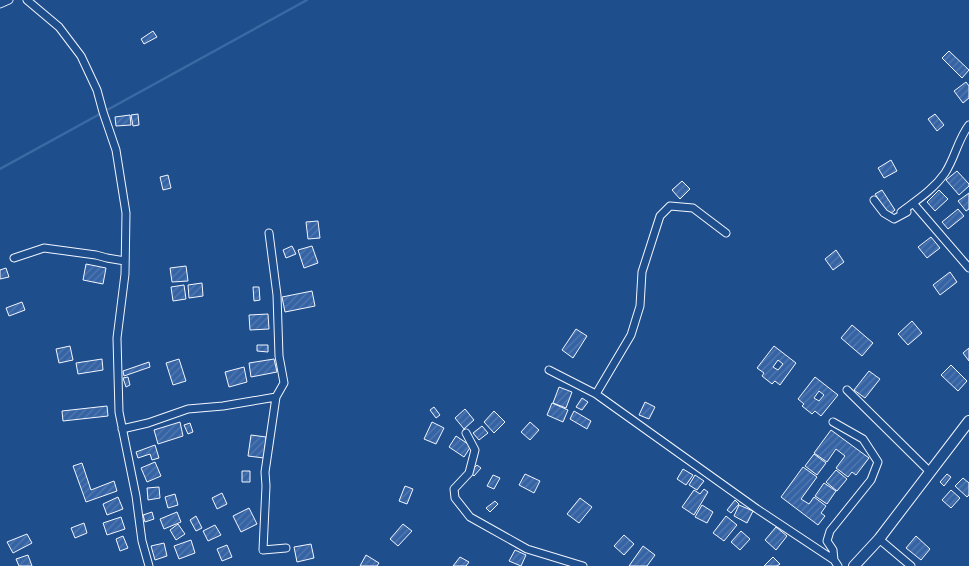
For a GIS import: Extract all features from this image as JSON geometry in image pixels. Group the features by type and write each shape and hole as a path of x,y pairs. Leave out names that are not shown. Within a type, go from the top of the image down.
{"main road":[{"path":"854,566 879,539 969,421"}],"street":[{"path":"0,4 8,0"},
{"path":"32,1 59,27 81,56 97,90 116,150 126,213 126,261 117,338 119,412 136,496 142,541 149,566"},
{"path":"874,200 884,213 894,219 915,205 945,173 969,124"},
{"path":"901,212 915,205"},
{"path":"915,205 969,268"},
{"path":"596,394 631,335 640,306 642,272 660,216 670,206 693,208 726,233"},
{"path":"269,233 277,295 279,356 284,383 276,397 265,472 266,495 263,550 286,548"},
{"path":"14,258 44,248 96,254 126,261"},
{"path":"549,370 596,394 836,563"},
{"path":"847,390 930,472"},
{"path":"122,429 148,423 188,409 223,406 276,397"},
{"path":"833,422 863,439 878,462 871,480 830,532 827,540 833,550 836,563"},
{"path":"466,433 475,450 469,473 454,489 455,498 470,517 526,549 583,566"},
{"path":"879,539 911,566"}],"building":[{"path":"153,31 157,37 144,44 141,39"},
{"path":"949,51 969,70 962,78 942,58"},
{"path":"966,82 969,86 969,98 963,103 954,91"},
{"path":"138,114 139,125 133,126 131,115"},
{"path":"935,114 944,125 937,131 928,119"},
{"path":"130,115 131,125 116,126 115,117"},
{"path":"891,160 897,171 884,178 878,168"},
{"path":"957,171 969,184 959,195 946,180"},
{"path":"168,175 171,188 163,190 160,177"},
{"path":"682,181 690,189 680,199 672,190"},
{"path":"882,190 895,210 889,215 875,194"},
{"path":"939,190 948,199 935,211 927,202"},
{"path":"969,193 969,209 966,211 958,201"},
{"path":"958,209 964,216 948,229 942,222"},
{"path":"318,221 320,238 308,239 306,222"},
{"path":"931,237 940,248 927,258 918,247"},
{"path":"292,246 296,254 286,258 283,250"},
{"path":"312,246 318,263 304,268 298,250"},
{"path":"836,250 844,262 833,270 825,259"},
{"path":"86,264 106,268 103,284 83,280"},
{"path":"186,266 188,281 172,282 170,268"},
{"path":"6,268 9,277 0,279 0,270"},
{"path":"950,272 957,282 940,295 933,285"},
{"path":"202,283 203,296 189,298 188,285"},
{"path":"184,285 186,299 173,301 171,287"},
{"path":"253,287 259,287 260,300 254,301"},
{"path":"312,291 315,306 285,312 282,297"},
{"path":"22,302 25,310 9,316 6,308"},
{"path":"268,314 269,329 250,330 249,315"},
{"path":"912,321 922,333 908,345 898,334"},
{"path":"852,325 873,343 862,356 841,338"},
{"path":"576,329 587,336 573,358 562,350"},
{"path":"257,345 268,345 268,352 257,351"},
{"path":"70,346 73,360 59,363 56,349"},
{"path":"774,346 796,363 780,385 775,381 772,384 762,376 764,373 757,368","holes":["778,360 783,364 778,370 773,367"]},
{"path":"969,348 969,361 963,353"},
{"path":"102,359 103,370 78,374 76,363"},
{"path":"179,359 186,381 173,385 166,363"},
{"path":"274,359 277,372 251,377 249,363"},
{"path":"149,362 150,367 124,376 123,371"},
{"path":"951,365 967,381 958,391 941,375"},
{"path":"244,367 247,382 229,387 225,372"},
{"path":"869,371 880,379 865,398 854,390"},
{"path":"128,377 130,385 126,387 123,378"},
{"path":"815,377 838,395 821,416 815,411 812,414 802,406 804,404 798,399","holes":["819,391 824,395 819,401 814,398"]},
{"path":"559,387 572,392 566,408 553,403"},
{"path":"582,398 588,402 582,410 576,407"},
{"path":"645,402 655,407 649,419 639,415"},
{"path":"552,403 568,410 563,422 547,415"},
{"path":"107,406 108,416 63,421 62,411"},
{"path":"434,407 440,415 436,418 430,410"},
{"path":"465,409 474,420 464,429 455,418"},
{"path":"494,411 505,422 494,433 484,422"},
{"path":"574,411 591,421 587,429 570,419"},
{"path":"180,422 183,436 158,444 154,430"},
{"path":"432,422 444,428 436,444 424,439"},
{"path":"530,422 539,430 530,440 521,432"},
{"path":"190,423 193,432 188,434 184,425"},
{"path":"482,426 488,433 479,440 473,433"},
{"path":"831,430 869,458 856,475 852,472 848,477 836,468 845,456 836,449 827,462 814,453"},
{"path":"251,435 266,437 264,458 248,456"},
{"path":"456,436 471,446 464,457 449,447"},
{"path":"155,445 159,458 152,460 150,454 138,458 136,452"},
{"path":"814,454 826,463 817,475 805,466"},
{"path":"155,462 161,476 147,482 141,468"},
{"path":"82,463 91,490 114,481 117,491 86,502 73,466"},
{"path":"477,465 481,468 474,476 470,472"},
{"path":"803,467 817,477 801,499 809,504 814,497 826,506 821,513 825,516 818,525 781,497"},
{"path":"683,469 693,475 686,485 677,479"},
{"path":"836,470 847,479 837,491 826,482"},
{"path":"242,471 250,471 250,482 242,482"},
{"path":"525,474 540,481 534,493 519,485"},
{"path":"947,474 951,477 944,486 940,482"},
{"path":"493,475 500,478 494,489 487,486"},
{"path":"695,475 704,481 697,490 689,485"},
{"path":"963,478 969,483 969,495 967,497 955,486"},
{"path":"824,483 836,491 827,504 815,496"},
{"path":"405,486 413,489 407,504 399,501"},
{"path":"159,487 160,498 148,500 147,488"},
{"path":"704,489 708,492 694,515 682,507 694,490 700,494"},
{"path":"951,490 960,498 951,508 942,500"},
{"path":"222,493 227,504 217,509 212,498"},
{"path":"175,494 178,505 168,508 165,497"},
{"path":"118,497 123,509 107,515 103,504"},
{"path":"580,498 592,507 579,523 567,514"},
{"path":"735,500 739,504 731,513 727,510"},
{"path":"495,501 498,504 490,512 486,508"},
{"path":"702,505 713,512 707,523 695,517"},
{"path":"739,505 753,511 747,523 734,516"},
{"path":"249,508 257,524 241,532 233,516"},
{"path":"152,512 154,519 145,522 143,515"},
{"path":"177,512 181,522 164,529 160,519"},
{"path":"196,516 202,528 196,531 190,520"},
{"path":"726,516 737,525 724,541 713,533"},
{"path":"121,517 125,529 107,535 103,523"},
{"path":"84,523 87,533 75,538 71,528"},
{"path":"178,524 185,534 176,540 170,530"},
{"path":"403,524 412,531 398,546 390,539"},
{"path":"215,525 221,535 208,541 203,531"},
{"path":"776,527 787,536 776,550 765,540"},
{"path":"741,531 750,539 740,550 731,542"},
{"path":"27,534 32,543 13,553 7,542"},
{"path":"624,535 634,544 624,555 614,546"},
{"path":"123,536 128,548 120,551 116,539"},
{"path":"916,536 930,549 921,560 906,548"},
{"path":"191,540 195,553 179,559 174,546"},
{"path":"164,543 167,556 155,560 151,546"},
{"path":"311,544 314,558 297,562 294,547"},
{"path":"227,545 232,557 222,561 217,549"},
{"path":"643,546 655,555 647,566 629,566"},
{"path":"515,550 526,555 521,566 509,561"},
{"path":"28,555 32,566 19,566 16,559"},
{"path":"366,555 379,563 377,566 360,566"},
{"path":"460,557 469,562 466,566 453,566"},
{"path":"773,557 780,564 777,566 764,566"}],"waterway":[{"path":"0,169 307,0"}]}
